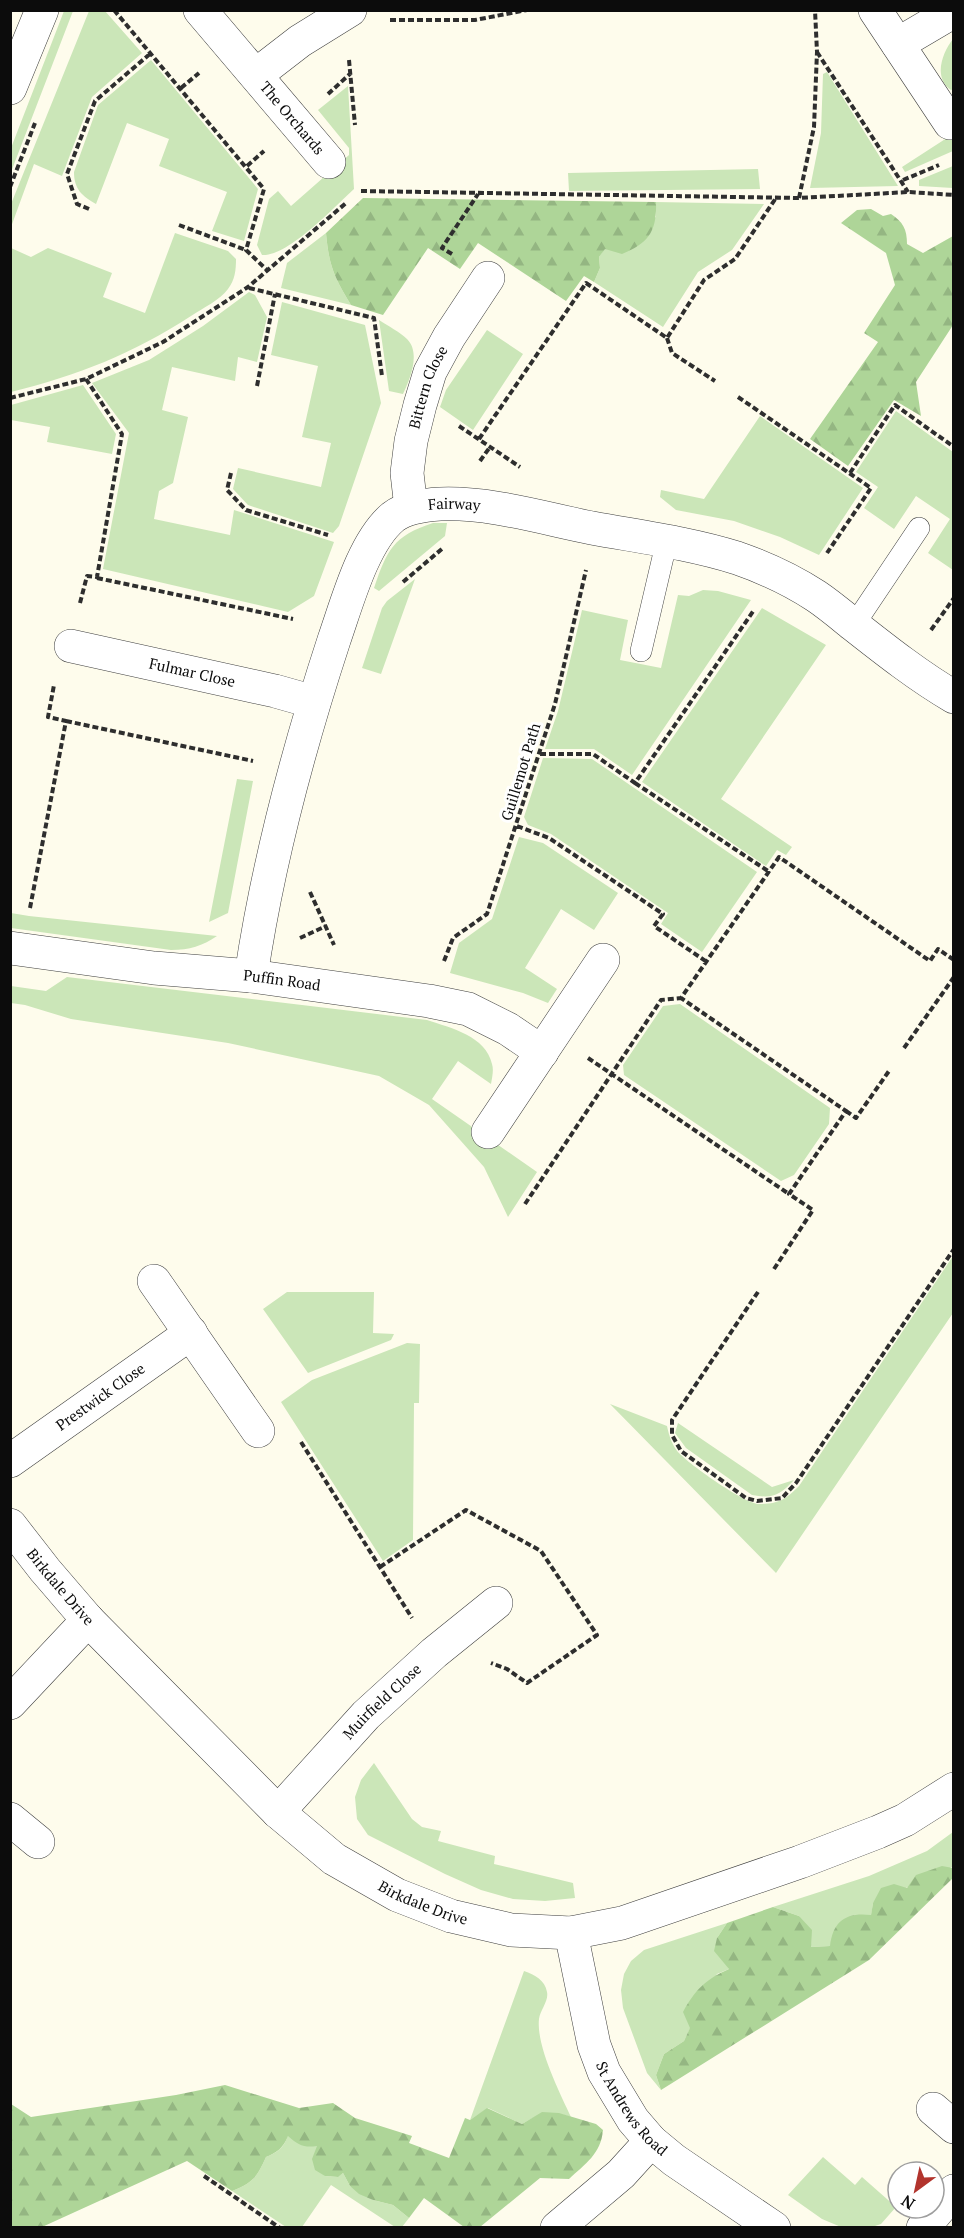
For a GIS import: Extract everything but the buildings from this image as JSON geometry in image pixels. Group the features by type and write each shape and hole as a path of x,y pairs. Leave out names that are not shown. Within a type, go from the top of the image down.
{"street":[{"path":"10,88 42,10"},
{"name":"The Orchards","path":"200,10 329,162"},
{"name":"The Orchards","path":"256,75 300,41 350,10"},
{"path":"875,10 950,123"},
{"path":"898,44 954,11"},
{"name":"Bittern Close","path":"411,508 407,473 411,441 430,372 449,337 488,278"},
{"name":"Fairway","path":"251,976 257,934 277,837 314,702 342,616 368,549 380,530 396,515 411,508 441,504 482,506 595,529 667,540 739,559 817,596 938,688 954,697"},
{"name":"Fulmar Close","path":"70,646 276,691 314,702"},
{"name":"Puffin Road","path":"10,948 154,968 251,976 429,1001 468,1009 508,1029 548,1043"},
{"path":"488,1132 603,960"},
{"path":"154,1281 258,1431"},
{"name":"Prestwick Close","path":"10,1461 191,1333"},
{"name":"Birkdale Drive","path":"10,1525 88,1620 278,1812 334,1859 397,1895 452,1916 511,1930 571,1933 622,1923 800,1862 905,1820 954,1788"},
{"name":"Muirfield Close","path":"278,1812 366,1715 434,1653 496,1603"},
{"path":"10,1703 88,1620"},
{"path":"10,1819 38,1842"},
{"name":"St Andrews Road","path":"571,1933 594,2045 604,2073 633,2120 651,2141 674,2160 774,2228"},
{"path":"557,2228 621,2174 651,2141"},
{"path":"923,2228 954,2191"}],"lane":[{"path":"854,625 919,528"},
{"path":"642,651 667,540"}],"path":[{"path":"114,10 264,189 246,250"},
{"path":"387,20 475,20 527,10"},
{"path":"799,198 814,127 817,52 815,10"},
{"path":"817,52 909,192"},
{"path":"89,209 77,204 67,174 94,101 151,53"},
{"path":"349,56 355,132"},
{"path":"903,180 943,163"},
{"path":"359,179 360,191"},
{"path":"478,194 442,248 488,278"},
{"path":"667,338 704,280 735,259 776,198"},
{"path":"179,225 246,250 268,271"},
{"path":"479,439 586,283 667,338 672,352 715,381"},
{"path":"257,386 275,294"},
{"path":"635,783 777,576 823,558 871,488 738,397"},
{"path":"850,473 895,405 954,447"},
{"path":"396,587 456,537 472,473 490,447"},
{"path":"231,473 227,490 246,510 368,549"},
{"name":"Guillemot Path","path":"429,1001 453,938 487,914 555,704 595,529"},
{"path":"97,578 293,619"},
{"path":"66,721 295,769"},
{"path":"540,754 593,754 768,872"},
{"path":"517,826 549,838 663,914 654,926 707,962"},
{"path":"681,998 779,856 930,961 938,949 954,960"},
{"path":"309,888 334,946 344,949"},
{"path":"904,1048 954,977"},
{"path":"525,1204 661,1000 681,998 856,1118 889,1071"},
{"path":"548,1043 613,1075 813,1210 774,1269"},
{"path":"789,1194 846,1111"},
{"path":"758,1292 672,1420 672,1435 681,1452 746,1498 757,1500 782,1498 796,1484 954,1249"},
{"path":"258,1431 282,1413 434,1653"},
{"path":"380,1567 466,1510 541,1551 597,1635 527,1683 507,1669 492,1663 484,1663"},
{"path":"204,2176 280,2228"}],"green space":[{"path":"64,11 73,11 11,172 11,148"},
{"path":"89,11 105,11 142,53 92,97 62,176 34,164 11,227 11,204"},
{"path":"953,39 954,89 951,90 942,79 941,65"},
{"path":"151,60 258,189 244,241 212,231 227,192 159,166 169,139 127,123 96,204 83,195 77,187 74,172 98,105"},
{"path":"827,72 898,186 810,188 821,133 823,74"},
{"path":"348,86 354,189 297,240 285,248 262,255 257,245 269,199 278,191 291,206 349,155 349,148 318,110"},
{"path":"953,134 953,151 905,172 902,167"},
{"path":"953,166 953,188 919,186 919,180"},
{"path":"758,169 760,189 569,191 568,173"},
{"path":"363,198 656,202 656,212 653,228 645,240 622,254 605,249 599,257 600,268 594,282 584,276 566,301 478,243 460,269 428,248 383,315 351,305 336,279 329,254 326,233"},
{"path":"656,202 764,204 732,250 698,272 663,327 594,282 600,268 599,257 605,248 656,217"},
{"path":"871,209 883,216 891,214 895,217 904,226 907,244 923,253 953,236 953,325 916,382 921,416 894,400 848,466 810,439 878,342 864,333 895,285 886,253 841,223 857,210"},
{"path":"175,233 228,251 236,259 234,278 225,293 148,342 82,371 11,392 11,248 31,257 48,248 112,273 103,297 145,313"},
{"path":"326,233 333,271 351,305 281,288 287,263"},
{"path":"249,292 255,295 267,317 257,362 238,357 235,381 172,367 162,410 188,417 173,483 159,491 154,519 230,535 234,510 334,542 314,596 288,612 103,569 129,433 92,383 149,360 203,326"},
{"path":"282,302 365,325 381,403 339,526 333,533 248,505 233,489 238,468 321,487 331,443 302,437 318,366 271,355"},
{"path":"379,320 407,339 413,351 413,366 403,394 389,391"},
{"path":"487,330 523,354 473,430 440,407 446,390"},
{"path":"83,385 116,434 112,454 47,442 50,427 11,420 11,405"},
{"path":"896,411 953,452 953,570 928,553 950,519 916,496 894,529 864,508 878,487 856,472"},
{"path":"760,416 863,488 819,555 780,537 734,521 676,510 660,497 661,490 704,499"},
{"path":"433,523 447,523 445,536 379,591 374,588 393,546 409,533"},
{"path":"415,579 381,674 362,668 382,608 387,601"},
{"path":"703,590 718,591 751,600 632,775 594,749 545,749 558,711 582,610 628,620 620,660 661,668 678,595 689,596"},
{"path":"762,608 826,645 721,799 792,847 786,855 777,850 766,866 642,782"},
{"path":"543,758 592,759 757,872 702,952 661,924 668,913 551,834 528,825 524,817"},
{"path":"237,779 253,781 228,913 209,922"},
{"path":"519,837 543,843 618,893 594,930 561,909 525,968 557,989 548,1003 523,993 450,973 459,943 492,919"},
{"path":"11,913 217,936 195,947 171,950 11,928"},
{"path":"67,977 427,1020 457,1030 483,1046 492,1064 491,1084 458,1061 432,1099 537,1172 508,1217 484,1167 429,1105 379,1076 228,1043 71,1019 11,1003 11,986 46,991"},
{"path":"680,1004 830,1108 829,1124 794,1175 781,1181 624,1075 623,1065 663,1006"},
{"path":"953,1256 953,1313 776,1573 610,1404 667,1426 672,1442 681,1455 742,1498 759,1504 782,1500 799,1486"},
{"path":"287,1292 374,1292 373,1333 394,1334 391,1340 308,1373 263,1309"},
{"path":"407,1343 420,1344 419,1403 414,1403 413,1540 383,1561 281,1402 312,1380"},
{"path":"678,1423 772,1487 794,1480 776,1495 752,1495 686,1448 675,1433"},
{"path":"374,1763 412,1819 422,1827 441,1831 438,1841 495,1856 494,1864 573,1883 575,1898 545,1901 513,1899 481,1890 368,1835 357,1819 355,1797 361,1780"},
{"path":"953,1832 953,1868 873,1903 871,1916 830,1946 811,1947 799,1916 773,1907 869,1876 927,1851"},
{"path":"942,1866 953,1868 953,1878 869,1960 661,2090 656,2075 664,2054 684,2041 690,2028 683,2012 702,1986 729,1969 714,1951 717,1938 727,1923 773,1907 799,1916 812,1930 811,1947 830,1946 834,1930 842,1920 854,1915 871,1915 873,1903 881,1888 894,1884 907,1888 916,1875"},
{"path":"727,1923 717,1938 729,1969 717,1974 684,2041 664,2054 656,2075 661,2090 647,2073 623,2008 621,1990 624,1974 631,1961 644,1950"},
{"path":"524,1971 539,1978 546,1988 547,1999 539,2019 541,2042 571,2117 546,2113 522,2124 488,2108 470,2120"},
{"path":"225,2085 299,2108 333,2103 355,2118 412,2136 409,2143 449,2158 465,2118 470,2120 487,2108 522,2124 542,2112 559,2113 596,2124 603,2130 602,2138 596,2152 569,2179 540,2178 480,2227 464,2227 424,2198 409,2218 393,2205 359,2194 350,2186 343,2173 338,2177 325,2176 315,2170 312,2159 317,2146 301,2145 288,2136 280,2149 266,2157 254,2178 232,2191 187,2161 42,2227 11,2227 11,2104 31,2117 176,2095"},
{"path":"288,2135 318,2146 325,2176 337,2177 343,2173 350,2186 373,2200 393,2205 409,2218 402,2227 395,2227 331,2185 302,2227 286,2227 232,2191 253,2178 266,2157 280,2149"},
{"path":"823,2157 855,2185 862,2177 886,2198 886,2218 881,2224 872,2227 841,2227 822,2219 788,2195"}]}
